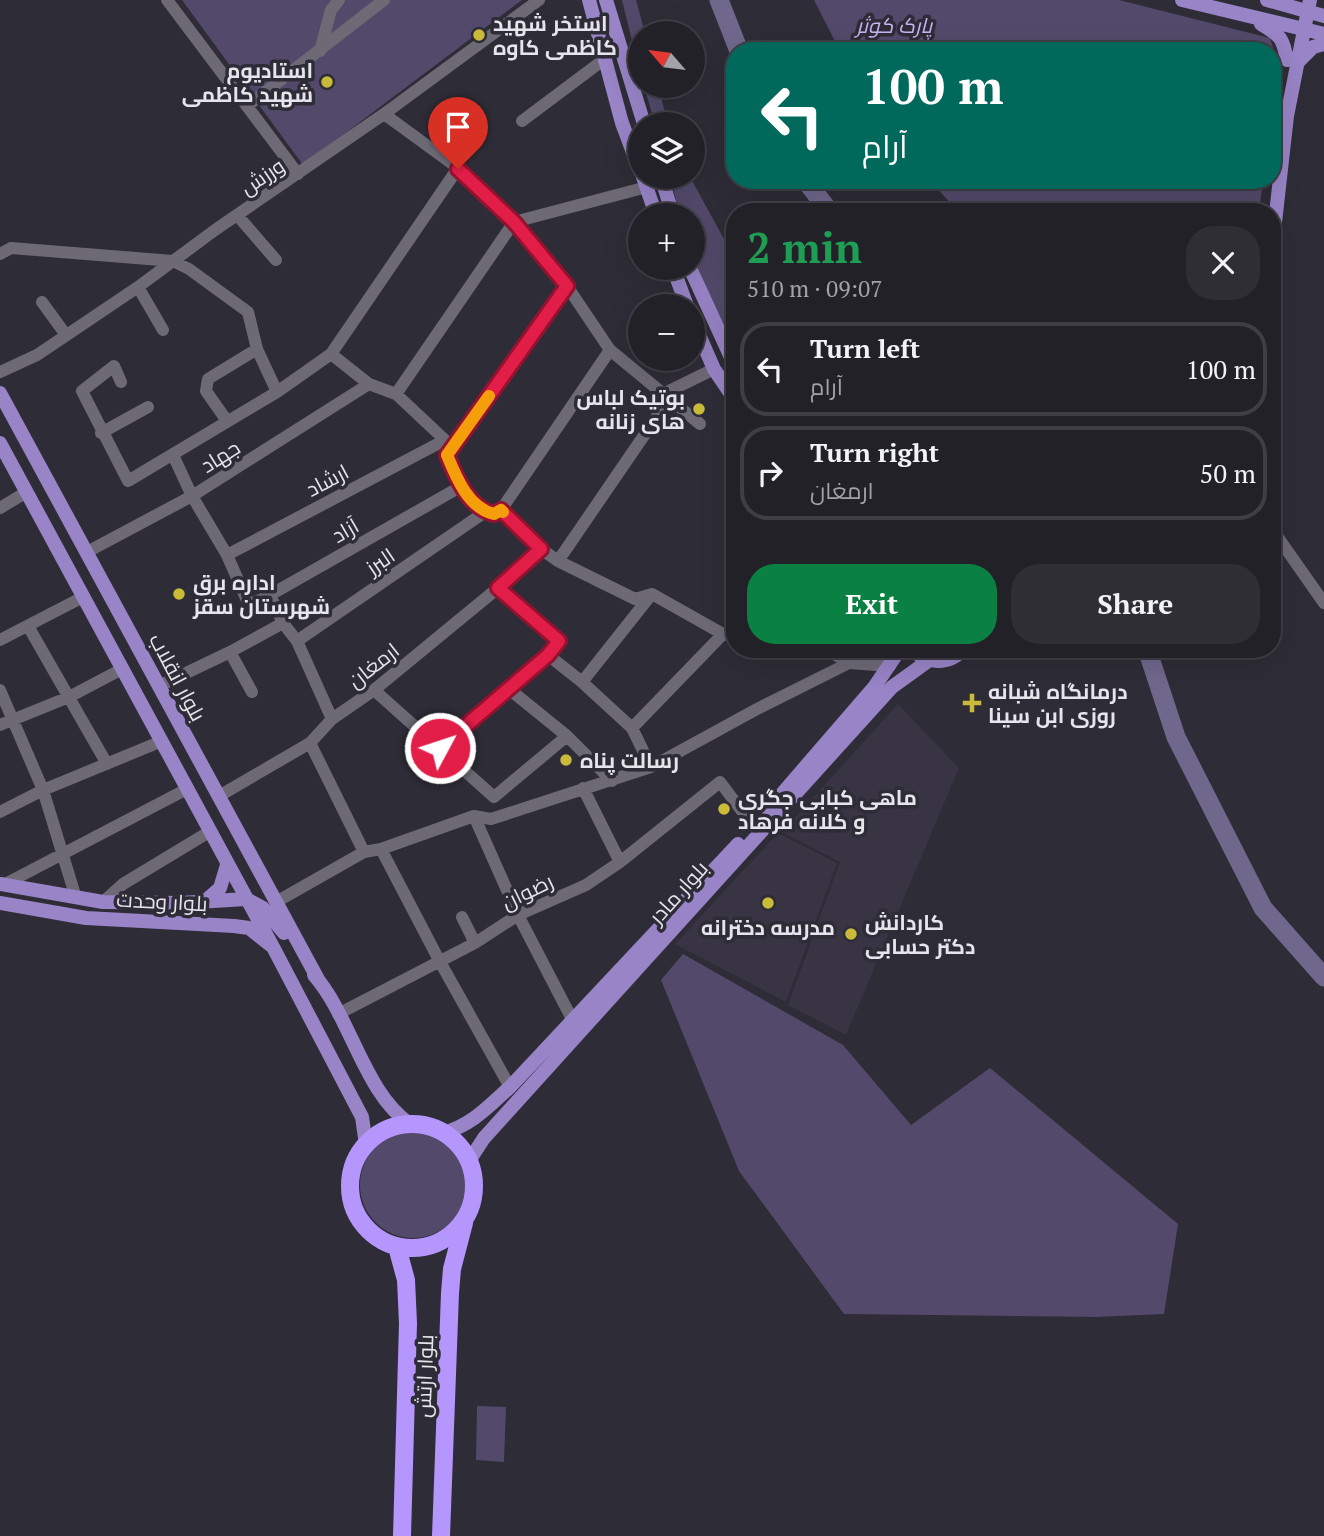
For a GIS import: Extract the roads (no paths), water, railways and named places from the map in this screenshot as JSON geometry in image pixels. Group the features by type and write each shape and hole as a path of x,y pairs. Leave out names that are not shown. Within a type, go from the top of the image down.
{"highway":[{"path":"410,1124 428,1126 443,1132 458,1144 469,1161 474,1190 465,1219 443,1240 428,1246 412,1249 397,1247 380,1240 366,1228 353,1205 351,1178 356,1160 366,1145 386,1130 410,1124"},
{"name":"بلوار ارتش","path":"442,1536 450,1293 465,1219"},
{"name":"بلوار ارتش","path":"397,1247 407,1280 409,1364 402,1536"}],"main road":[{"path":"590,0 628,139"},
{"path":"606,0 640,112"},
{"path":"1182,0 1324,34"},
{"path":"1267,0 1304,5 1324,16"},
{"path":"1281,131 1291,63 1304,5"},
{"path":"1247,15 1277,33 1284,41 1291,63 1281,169"},
{"path":"1291,63 1313,47 1324,44"},
{"path":"695,280 726,349"},
{"path":"705,348 726,387"},
{"name":"بلوار انقلاب","path":"0,393 385,1100 395,1114 410,1124"},
{"name":"بلوار انقلاب","path":"0,443 273,947"},
{"path":"99,627 114,640 129,631"},
{"name":"بلوار مادر","path":"443,1132 462,1128 474,1120 510,1087 754,827 875,686 895,658"},
{"path":"922,658 929,661"},
{"name":"بلوار مادر","path":"469,1161 484,1138 892,687 929,661 953,658"},
{"path":"210,903 220,888 227,865"},
{"name":"بلوار وحدت","path":"1,884 103,902 210,903"},
{"path":"210,903 246,900"},
{"name":"بلوار انقلاب","path":"246,900 263,908 275,919 303,963 319,981"},
{"path":"210,903 226,909 224,924 220,925"},
{"name":"بلوار وحدت","path":"0,904 86,918 249,928 273,947 293,984 362,1117 366,1145"}],"street":[{"path":"166,0 298,174"},
{"path":"320,51 331,10 340,0"},
{"path":"247,106 384,0"},
{"name":"ورزش","path":"0,373 37,355 138,287 384,114 539,0"},
{"path":"522,121 606,58"},
{"path":"384,114 458,169 514,222 567,286 610,350 701,424"},
{"path":"121,382 114,366 82,391 101,433 128,481 277,392 331,354 458,169"},
{"path":"396,394 514,222 628,187"},
{"path":"237,215 276,260"},
{"path":"0,254 11,248 173,261 190,270 248,312 257,349 277,392"},
{"path":"447,455 567,286"},
{"path":"138,287 163,330"},
{"path":"41,302 66,335"},
{"path":"227,421 206,391 208,379 257,349"},
{"path":"331,354 369,384 396,394 445,440 447,455 460,487 485,512 494,514 501,510 610,350"},
{"path":"558,561 667,396 714,369"},
{"name":"جهاد","path":"87,552 192,496 369,384"},
{"path":"101,433 148,407"},
{"name":"ارشاد","path":"227,555 445,440"},
{"path":"173,455 192,496 227,555"},
{"name":"آزاد","path":"227,555 249,605 460,487"},
{"path":"0,508 25,493"},
{"path":"501,510 541,549 558,561 635,598 652,594 726,633"},
{"name":"البرز","path":"297,641 485,512"},
{"path":"1281,543 1324,603"},
{"name":"ارمغان","path":"219,796 310,743 332,719 374,690 541,549"},
{"path":"440,748 548,655 559,641 498,588"},
{"path":"582,682 652,594"},
{"path":"271,595 283,623 297,641 332,719"},
{"path":"0,640 83,597"},
{"path":"159,686 283,623"},
{"path":"28,626 107,764"},
{"path":"632,728 726,638"},
{"path":"230,652 251,692"},
{"path":"548,655 632,728 651,767"},
{"path":"841,658 849,663 890,666"},
{"path":"276,902 364,852 381,849 474,816 491,819 651,767 849,663"},
{"path":"0,725 69,697 122,669"},
{"path":"509,689 567,736 612,781"},
{"path":"0,690 43,790 76,898"},
{"path":"374,690 494,797 567,736"},
{"path":"0,812 43,790 163,741"},
{"path":"310,743 364,852"},
{"name":"رضوان","path":"338,1014 475,943 519,915 586,884 620,862 720,782 754,827"},
{"path":"583,788 620,862"},
{"path":"1,884 187,789"},
{"path":"474,816 519,915 572,1019"},
{"path":"103,902 123,884 209,832"},
{"path":"381,849 510,1087"},
{"path":"462,917 475,943"}],"waterway":[{"path":"719,0 735,42"},
{"path":"812,189 823,203"},
{"path":"1150,658 1176,737 1263,908 1324,977"}],"place":[{"name":"استخر شهید کاظمی کاوه","path":"479,35"},
{"name":"استادیوم شهید کاظمی","path":"327,82"},
{"name":"بوتیک لباس های زنانه","path":"699,409"},
{"name":"اداره برق شهرستان سقز","path":"179,594"},
{"name":"درمانگاه شبانه روزی ابن سینا","path":"972,703"},
{"name":"رسالت پناه","path":"566,760"},
{"name":"ماهی کبابی جگری و کلانه فرهاد","path":"724,809"},
{"name":"مدرسه دخترانه","path":"768,903"},
{"name":"کاردانش دکتر حسابی","path":"851,934"}],"park label":[{"name":"پارک کوثر","path":"894,25"}]}
